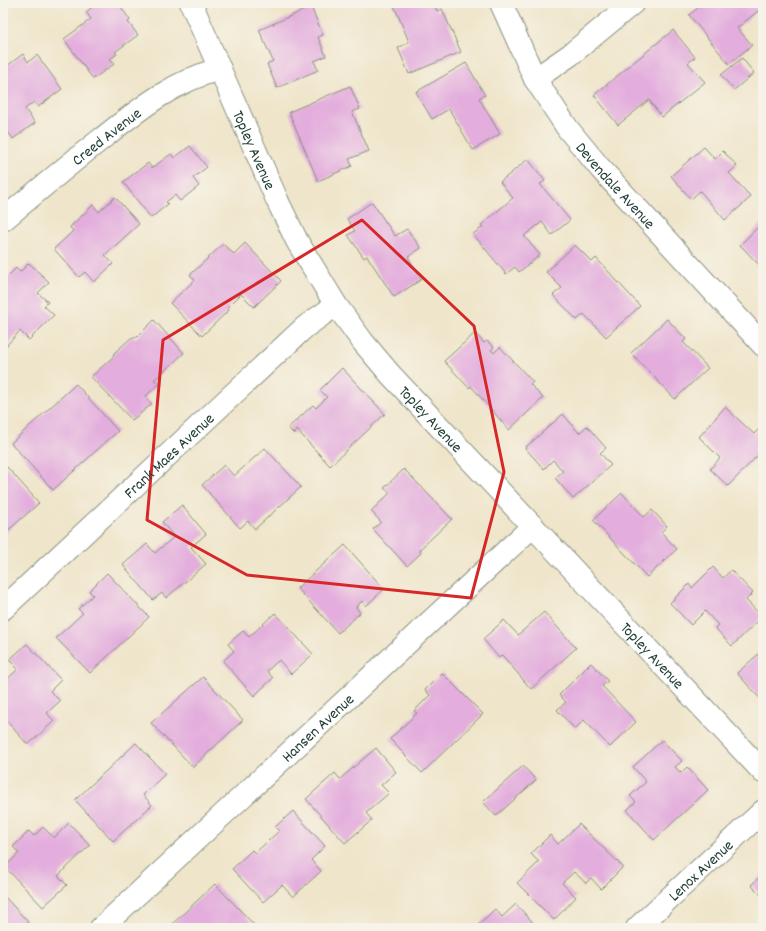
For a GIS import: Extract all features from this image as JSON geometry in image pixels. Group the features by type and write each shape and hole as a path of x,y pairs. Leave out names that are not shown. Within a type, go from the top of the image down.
{"street":[{"name":"Topley Avenue","path":"191,3 287,222 317,276 363,342 390,374 763,772"},
{"name":"Devendale Avenue","path":"501,3 535,79 555,112 600,168 763,345"},
{"path":"535,79 570,55 633,3"},
{"name":"Creed Avenue","path":"3,220 80,156 163,93 191,78 220,69"},
{"name":"Frank Maes Avenue","path":"3,609 304,327 336,305"},
{"name":"Hansen Avenue","path":"101,928 534,526"},
{"name":"Lenox Avenue","path":"637,928 763,811"}],"highlighted area":[{"path":"362,220 474,326 504,472 471,598 247,575 147,520 163,340"}],"building":[{"path":"98,3 118,3 130,20 128,22 138,35 115,52 117,54 110,59 114,64 93,79 64,39 91,19 86,12"},
{"path":"393,3 437,3 438,6 435,7 437,11 442,9 461,52 409,74 398,48 409,42"},
{"path":"704,3 763,3 763,7 737,28 752,45 729,64 689,15"},
{"path":"311,7 323,35 318,37 326,56 314,61 318,70 277,88 267,64 273,61 259,30"},
{"path":"673,30 695,57 688,63 705,82 662,117 649,100 618,125 594,95"},
{"path":"23,54 28,62 37,55 62,89 38,107 34,102 25,109 35,123 13,139 3,125 3,69"},
{"path":"742,58 754,73 734,90 721,75"},
{"path":"466,63 485,95 479,98 500,134 473,150 449,109 432,119 416,92"},
{"path":"350,86 360,109 352,112 369,151 349,159 352,166 318,181 289,112"},
{"path":"190,146 207,167 193,178 199,186 180,201 175,195 166,202 168,204 151,218 123,182 148,163 152,168 171,154 174,158"},
{"path":"704,147 715,159 723,151 737,166 729,173 751,197 725,220 700,191 691,199 671,176"},
{"path":"528,159 545,181 540,184 570,220 552,235 542,222 524,236 540,255 519,272 515,267 506,274 473,234 483,227 481,225 513,198 500,182"},
{"path":"115,197 139,224 105,255 113,264 94,282 85,272 79,277 54,249 73,231 70,227 93,205 99,212"},
{"path":"372,202 395,236 407,229 421,248 408,257 422,279 394,297 367,256 364,258 348,235 355,231 347,219"},
{"path":"763,222 763,269 740,245"},
{"path":"245,243 281,281 254,307 241,294 227,308 229,310 202,336 170,303 195,280 190,275 223,244 234,254"},
{"path":"575,245 592,262 596,258 640,306 606,337 584,314 577,320 553,295 562,288 546,272"},
{"path":"29,263 49,282 38,293 48,302 44,306 54,315 29,340 20,331 5,347 3,345 3,281 16,268 20,272"},
{"path":"667,319 686,339 683,342 708,368 675,399 631,353"},
{"path":"154,320 184,353 154,380 159,384 145,397 152,404 132,420 91,377 113,357 114,353 131,338 137,337"},
{"path":"475,333 484,343 487,341 494,347 491,350 494,353 500,347 533,382 530,384 543,398 509,430 471,386 469,388 444,361"},
{"path":"342,368 385,414 330,466 297,430 294,434 288,428 313,405 316,408 327,397 320,390"},
{"path":"76,384 118,431 53,490 11,443"},
{"path":"725,407 754,434 763,425 763,456 760,453 728,486 710,469 720,458 699,437"},
{"path":"563,414 579,433 587,426 606,448 600,453 611,465 573,499 555,478 563,471 553,460 544,469 525,448"},
{"path":"265,448 301,487 255,529 248,521 240,528 202,485 224,465 234,476"},
{"path":"7,467 39,503 3,535 3,470"},
{"path":"404,469 452,519 419,550 421,553 407,566 373,529 381,522 371,511 390,493 384,488"},
{"path":"622,493 644,517 652,510 667,526 661,532 677,549 647,577 593,520"},
{"path":"182,505 206,534 191,547 206,564 166,598 162,593 153,600 123,565 147,544 155,553 174,537 162,522"},
{"path":"345,545 384,589 366,606 362,601 356,607 360,613 338,633 297,588"},
{"path":"713,567 723,578 731,570 753,593 746,600 762,617 732,646 715,628 718,625 705,611 691,625 670,603 689,584 692,588"},
{"path":"107,573 149,617 90,673 56,638 83,613 78,609 93,595 89,591"},
{"path":"544,612 576,648 531,689 502,655 499,658 483,639 504,620 518,635"},
{"path":"275,613 313,654 291,674 279,660 267,671 273,678 254,696 223,661 234,651 228,644 243,631 249,637"},
{"path":"27,644 61,680 50,691 60,701 47,713 54,721 28,745 3,717 3,683 18,669 9,660"},
{"path":"763,650 763,702 737,673"},
{"path":"591,663 608,681 602,686 636,722 610,747 584,720 575,729 557,710 566,702 559,695"},
{"path":"442,673 483,714 422,773 390,739 417,713 414,711 430,695 425,690"},
{"path":"203,677 243,720 193,767 151,723"},
{"path":"662,740 682,761 675,767 681,773 687,767 708,790 654,840 627,810 636,802 630,796 646,782 633,767"},
{"path":"136,743 165,774 143,795 152,805 113,841 75,800"},
{"path":"376,748 396,772 381,785 389,793 366,813 372,820 345,843 306,799 335,773 340,779"},
{"path":"523,766 536,780 496,816 483,802"},
{"path":"293,811 325,846 311,860 321,871 293,897 282,885 263,902 232,869 252,850 255,853 279,831 275,827"},
{"path":"69,823 90,845 58,876 67,885 43,907 5,867 19,853 13,847 29,831 34,836 43,827 54,838"},
{"path":"579,824 623,867 601,889 591,878 586,883 574,872 562,883 576,897 554,920 517,883 539,862 531,854 550,835 558,844"},
{"path":"763,874 763,897 751,885"},
{"path":"215,884 257,928 168,928"},
{"path":"3,895 28,922 21,928 3,928"},
{"path":"516,904 538,928 475,928 495,909 502,917"}]}
